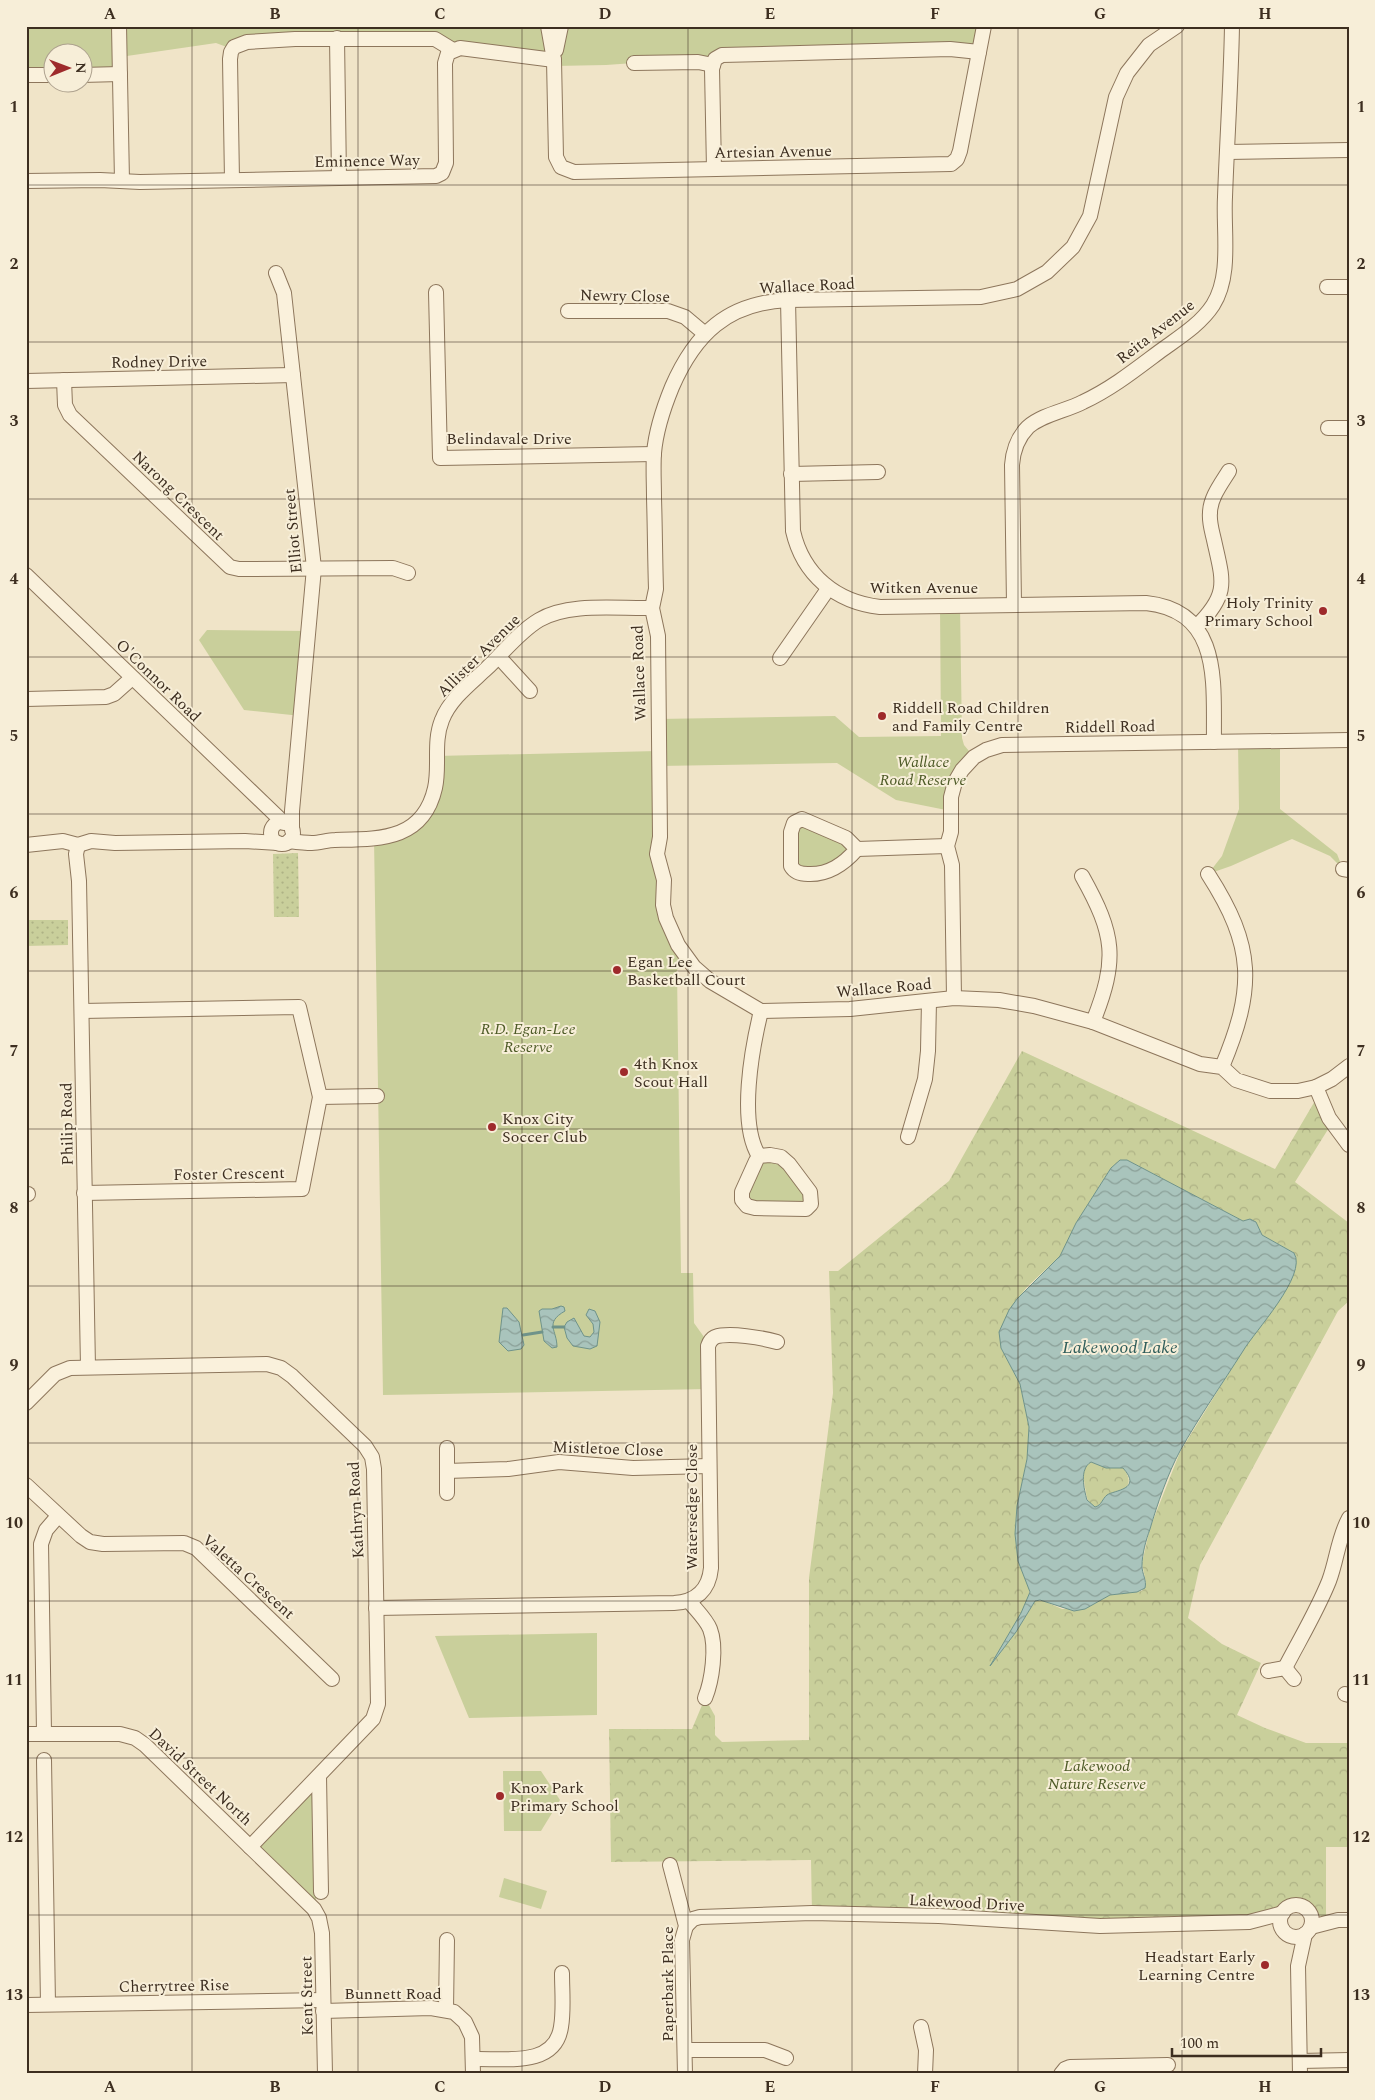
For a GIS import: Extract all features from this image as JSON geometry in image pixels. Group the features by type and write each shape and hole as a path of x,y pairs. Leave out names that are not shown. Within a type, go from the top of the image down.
{"street":[{"path":"119,26 122,181"},
{"name":"Artesian Avenue","path":"548,26 554,60 556,157 559,165 565,170 574,172 952,164 957,159 960,151 984,26"},
{"name":"Artesian Avenue","path":"554,60 561,26"},
{"name":"Wallace Road","path":"1177,26 1149,45 1127,73 1116,97 1090,216 1073,247 1047,272 1017,289 981,297 788,300 761,303 738,310 704,333 684,362 663,408 657,430 654,454 656,589 652,608 658,636 660,837 658,858 664,880 662,895 665,914 678,945 700,973 720,988 761,1011 850,1009 954,998 1022,1004 1092,1022 1200,1064 1222,1067 1236,1080 1262,1090 1284,1092 1316,1087 1332,1079 1349,1066"},
{"name":"Reita Avenue","path":"1014,604 1012,465 1018,443 1025,430 1035,422 1083,402 1123,378 1190,329 1213,304 1218,294 1224,271 1224,211 1232,26"},
{"path":"232,180 230,60 232,49 236,45 247,42 337,38 425,40 450,52 460,48 554,60"},
{"path":"337,38 339,178"},
{"path":"714,169 713,65 718,57 732,53 950,50 979,52"},
{"name":"Eminence Way","path":"26,181 432,177 442,173 446,166 445,63 450,52"},
{"path":"634,63 698,62 713,65"},
{"path":"92,74 120,74"},
{"path":"26,76 42,75"},
{"path":"1228,152 1349,150"},
{"name":"Elliot Street","path":"276,273 284,293 314,568 294,788 283,832"},
{"path":"1327,287 1349,287"},
{"name":"Belindavale Drive","path":"436,292 440,458 654,454"},
{"name":"Witken Avenue","path":"788,300 791,518 795,543 805,563 828,589 853,602 880,607 1014,604 1163,605 1178,612 1196,627 1206,642 1212,660 1214,742"},
{"name":"Newry Close","path":"568,311 668,311 685,317 704,333"},
{"name":"Rodney Drive","path":"26,381 293,376"},
{"name":"Narong Crescent","path":"64,380 65,405 70,414 226,564 239,569 393,568 408,573"},
{"path":"1328,428 1349,428"},
{"path":"1196,627 1212,610 1221,591 1221,572 1210,513 1213,499 1229,471"},
{"path":"791,474 878,472"},
{"name":"O'Connor Road","path":"26,575 267,807"},
{"path":"780,658 828,589"},
{"name":"Allister Avenue","path":"283,832 329,840 387,837 408,829 424,814 433,796 436,780 438,736 446,711 531,626 557,612 576,609 652,608"},
{"path":"499,657 530,691"},
{"path":"26,699 106,697 114,694 132,678"},
{"name":"Riddell Road","path":"954,998 952,865 947,846 950,836 951,797 955,782 965,765 986,750 1002,745 1349,740"},
{"path":"26,845 63,841 78,849 91,841 115,843 245,841 283,832 267,807 282,803 294,788"},
{"path":"857,849 846,838 808,820 798,820 792,827 791,866 793,870 800,873 826,873 857,849 947,846"},
{"name":"Philip Road","path":"78,849 88,1367"},
{"path":"1208,874 1225,900 1237,927 1245,968 1242,1012 1222,1067"},
{"path":"1082,876 1102,914 1110,946 1108,974 1103,995 1092,1022"},
{"path":"908,1137 925,1079 929,1001"},
{"name":"Foster Crescent","path":"82,1011 299,1008 320,1097 302,1189 84,1193"},
{"path":"759,1156 752,1142 749,1105 750,1070 761,1011"},
{"path":"1316,1087 1329,1118 1349,1146"},
{"path":"320,1097 377,1096"},
{"path":"776,1155 789,1164 810,1192 811,1199 808,1207 797,1210 755,1208 745,1204 742,1192 759,1156 776,1155"},
{"name":"Watersedge Close","path":"689,1601 700,1594 710,1576 707,1350 709,1344 719,1336 756,1336 777,1342"},
{"name":"Kathryn Road","path":"26,1403 46,1382 60,1371 88,1367 267,1364 281,1368 292,1376 365,1446 372,1457 374,1469 378,1704 376,1713 373,1719 250,1847"},
{"path":"446,1448 448,1493"},
{"name":"Mistletoe Close","path":"447,1471 508,1469 559,1462 633,1468 709,1466"},
{"name":"Valetta Crescent","path":"26,1485 81,1536 96,1543 177,1543 196,1548 332,1679"},
{"path":"44,1734 40,1544 46,1530 58,1516"},
{"path":"1285,1668 1323,1597 1342,1531 1349,1518"},
{"path":"376,1608 674,1603 689,1601 708,1626 712,1637 711,1684 705,1698"},
{"path":"1268,1671 1285,1668"},
{"path":"1285,1668 1294,1680"},
{"name":"David Street North","path":"26,1734 115,1733 135,1738 311,1906 319,1918"},
{"path":"44,1760 48,2004"},
{"path":"319,1776 321,1892"},
{"name":"Paperbark Place","path":"670,1865 686,1926 682,1940 685,2074"},
{"path":"1298,1966 1281,1923 1283,1913 1291,1906 1296,1905 1306,1909 1312,1917 1298,1966 1300,2068 1349,2060"},
{"name":"Lakewood Drive","path":"686,1926 693,1919 700,1917 778,1914 940,1916 1100,1926 1249,1922 1283,1913"},
{"path":"1310,1913 1344,1920"},
{"name":"Kent Street","path":"319,1918 322,1933 324,2074"},
{"path":"1286,1932 1297,1937 1308,1931 1344,1920"},
{"name":"Lakewood Drive","path":"1249,1922 1286,1932"},
{"path":"446,2010 447,1940"},
{"path":"473,2059 534,2057 550,2050 558,2038 561,2028 562,1973"},
{"name":"Cherrytree Rise","path":"26,2005 323,2005"},
{"name":"Bunnett Road","path":"323,2005 431,2008 446,2010 460,2016 472,2037 473,2074"},
{"path":"921,2028 926,2050 925,2074"},
{"path":"685,2050 764,2050 786,2058"},
{"path":"1061,2074 1065,2069 1074,2067 1168,2065"}],"green space":[{"path":"26,26 984,26 979,52 718,57 606,65 555,66 442,42 381,38 232,49 216,43 120,57 120,74 92,75 92,42 42,42 42,75 26,75"},
{"name":"R.D. Egan-Lee Reserve","path":"960,605 962,738 964,745 974,757 965,765 951,811 896,800 837,763 659,766 663,891 685,956 677,970 681,1273 693,1273 694,1323 709,1344 708,1389 383,1395 374,839 424,814 436,756 658,751 658,719 835,716 859,737 941,736 940,606"},
{"path":"207,630 309,631 301,716 244,710 199,640"},
{"path":"1280,741 1280,809 1337,854 1343,869 1330,856 1292,839 1208,874 1222,856 1239,809 1238,742"},
{"path":"794,823 857,849 810,874 790,860"},
{"path":"298,853 299,917 274,917 273,854"},
{"path":"26,920 68,920 68,945 26,946"},
{"name":"Lakewood Nature Reserve","path":"1022,1051 1275,1169 1319,1094 1332,1123 1295,1182 1349,1223 1349,1301 1338,1311 1200,1565 1188,1618 1222,1644 1261,1663 1237,1715 1265,1728 1306,1743 1349,1743 1349,1847 1326,1847 1326,1917 1313,1914 1295,1905 1283,1913 1141,1926 812,1913 811,1860 611,1862 609,1729 692,1729 705,1698 715,1716 715,1735 722,1742 809,1740 809,1578 833,1393 829,1271 838,1271 949,1181","holes":["1120,1160 1127,1160 1243,1221 1250,1219 1256,1222 1262,1235 1294,1253 1296,1267 1288,1286 1249,1340 1180,1452 1150,1528 1142,1563 1146,1583 1142,1591 1110,1595 1085,1609 1062,1609 1044,1601 1035,1601 1016,1632 994,1661 1029,1599 1029,1588 1018,1561 1015,1534 1017,1506 1027,1459 1029,1427 1020,1384 1001,1348 1009,1310 1027,1287 1060,1256 1076,1223 1111,1168"]},
{"path":"775,1155 811,1204 755,1208 742,1192 756,1161"},
{"path":"1091,1462 1106,1468 1123,1468 1129,1480 1126,1488 1111,1494 1100,1505 1095,1507 1087,1498 1084,1476 1085,1467"},
{"path":"597,1633 597,1715 469,1718 435,1636"},
{"path":"503,1771 541,1771 560,1800 541,1831 504,1831"},
{"path":"319,1776 321,1892 311,1906 250,1847"},
{"path":"504,1878 547,1891 541,1909 499,1897"}],"water":[{"name":"Lakewood Lake","path":"1120,1160 1127,1160 1243,1221 1250,1219 1256,1222 1262,1235 1294,1253 1296,1263 1287,1289 1249,1342 1187,1438 1167,1479 1144,1547 1142,1566 1145,1588 1137,1592 1110,1595 1085,1609 1074,1611 1040,1600 1035,1601 1016,1632 990,1666 1021,1613 1030,1592 1018,1561 1015,1534 1017,1506 1027,1459 1029,1427 1020,1384 1001,1348 999,1332 1009,1310 1017,1299 1060,1256 1076,1223 1111,1168","holes":["1091,1462 1106,1468 1123,1468 1128,1475 1129,1485 1107,1495 1095,1507 1087,1500 1083,1480 1085,1469"]},
{"path":"564,1307 565,1311 553,1323 557,1347 552,1348 544,1341 539,1311"},
{"path":"503,1308 507,1308 519,1322 524,1345 521,1349 508,1351 499,1342"},
{"path":"589,1309 595,1311 600,1322 597,1346 590,1349 573,1346 567,1338 564,1327 567,1322 574,1318 584,1336 590,1337 594,1332 593,1324 586,1315"}],"waterway":[{"path":"553,1327 564,1327"},
{"path":"523,1335 542,1332"}],"place":[{"name":"Holy Trinity Primary School","path":"1323,611"},
{"name":"Riddell Road Children and Family Centre","path":"882,716"},
{"name":"Egan Lee Basketball Court","path":"617,970"},
{"name":"4th Knox Scout Hall","path":"624,1072"},
{"name":"Knox City Soccer Club","path":"492,1127"},
{"name":"Knox Park Primary School","path":"500,1796"},
{"name":"Headstart Early Learning Centre","path":"1265,1965"}],"park label":[{"name":"Wallace Road Reserve","path":"923,770"}]}
